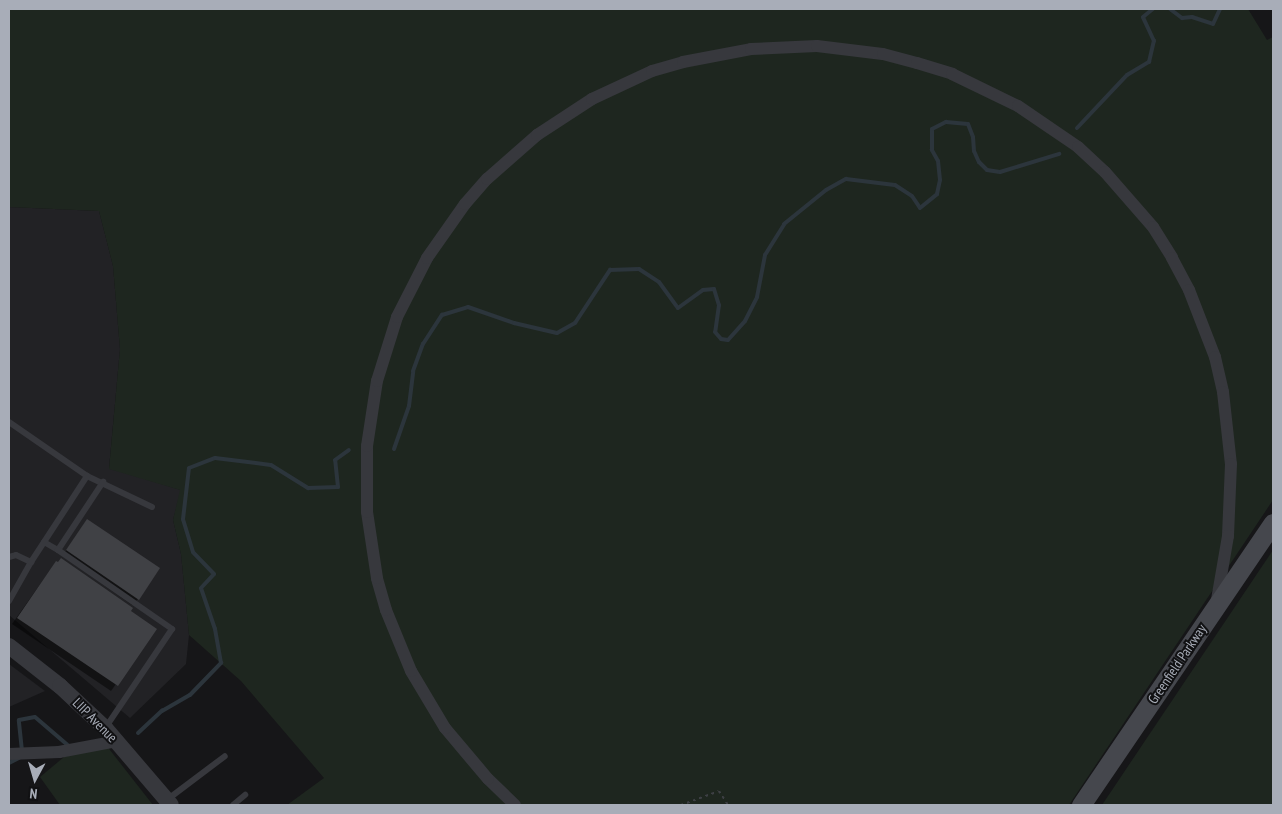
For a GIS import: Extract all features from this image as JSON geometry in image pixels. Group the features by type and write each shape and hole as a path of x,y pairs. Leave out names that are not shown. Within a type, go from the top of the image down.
{"main road":[{"name":"Greenfield Parkway","path":"1081,805 1273,523"}],"street":[{"path":"516,805 488,780 445,728 411,671 386,610 371,545 367,512 367,446 377,381 397,317 415,280 445,230 487,179 537,135 592,99 645,74 683,62 751,49 817,46 883,54 917,62 952,74 1018,106 1078,147 1105,172 1153,227 1172,258 1189,290 1215,358 1223,392 1232,464 1228,536 1215,608"},
{"name":"LIIP Avenue","path":"9,646 60,686 105,728 169,802"},
{"path":"13,754 59,752 118,741"}],"lane":[{"path":"9,422 87,476 103,482 152,508"},
{"path":"9,600 31,562 87,476"},
{"path":"58,550 103,482"},
{"path":"44,542 172,629 105,728"},
{"path":"9,557 16,555 31,562"},
{"path":"169,802 225,756"},
{"path":"233,805 245,795"}],"path":[{"path":"681,805 718,791 728,805"}],"shaded area":[{"path":"9,9 1248,9 1267,40 1273,37 1273,500 1069,805 287,805 324,778 241,681 189,635 181,554 173,520 180,490 109,469 120,349 113,266 99,211 9,207"},
{"path":"9,207 99,211 113,266 120,349 109,468 181,490 173,520 181,554 189,635 186,664 130,718 9,615"},
{"path":"1273,550 1273,805 1102,805"},
{"path":"9,664 45,691 9,707"},
{"path":"106,745 153,805 60,805 40,777 64,757"}],"building":[{"path":"87,519 160,568 139,600 66,550"},
{"path":"61,558 133,608 131,611 157,629 118,686 17,618 56,561 58,562"}],"waterway":[{"path":"1077,128 1127,75 1149,62 1154,41 1143,17 1153,9"},
{"path":"1170,9 1182,18 1192,17 1213,24 1220,9"},
{"path":"394,449 409,406 413,371 423,344 442,315 468,307 514,323 557,333 575,323 610,270 639,269 659,282 678,308 703,290 714,289 719,305 715,332 721,339 728,340 745,321 757,297 765,255 784,224 826,190 846,179 895,185 912,196 920,208 937,194 940,180 938,161 932,150 932,129 946,122 968,124 973,137 974,151 979,162 987,170 1000,172 1059,154"},
{"path":"138,733 162,711 190,695 221,663 215,629 201,588 214,574 193,552 183,519 189,468 215,458 271,465 308,488 338,487 335,460 349,450"},
{"path":"22,751 19,720 35,717 70,747"},
{"path":"9,763 19,758"}]}
